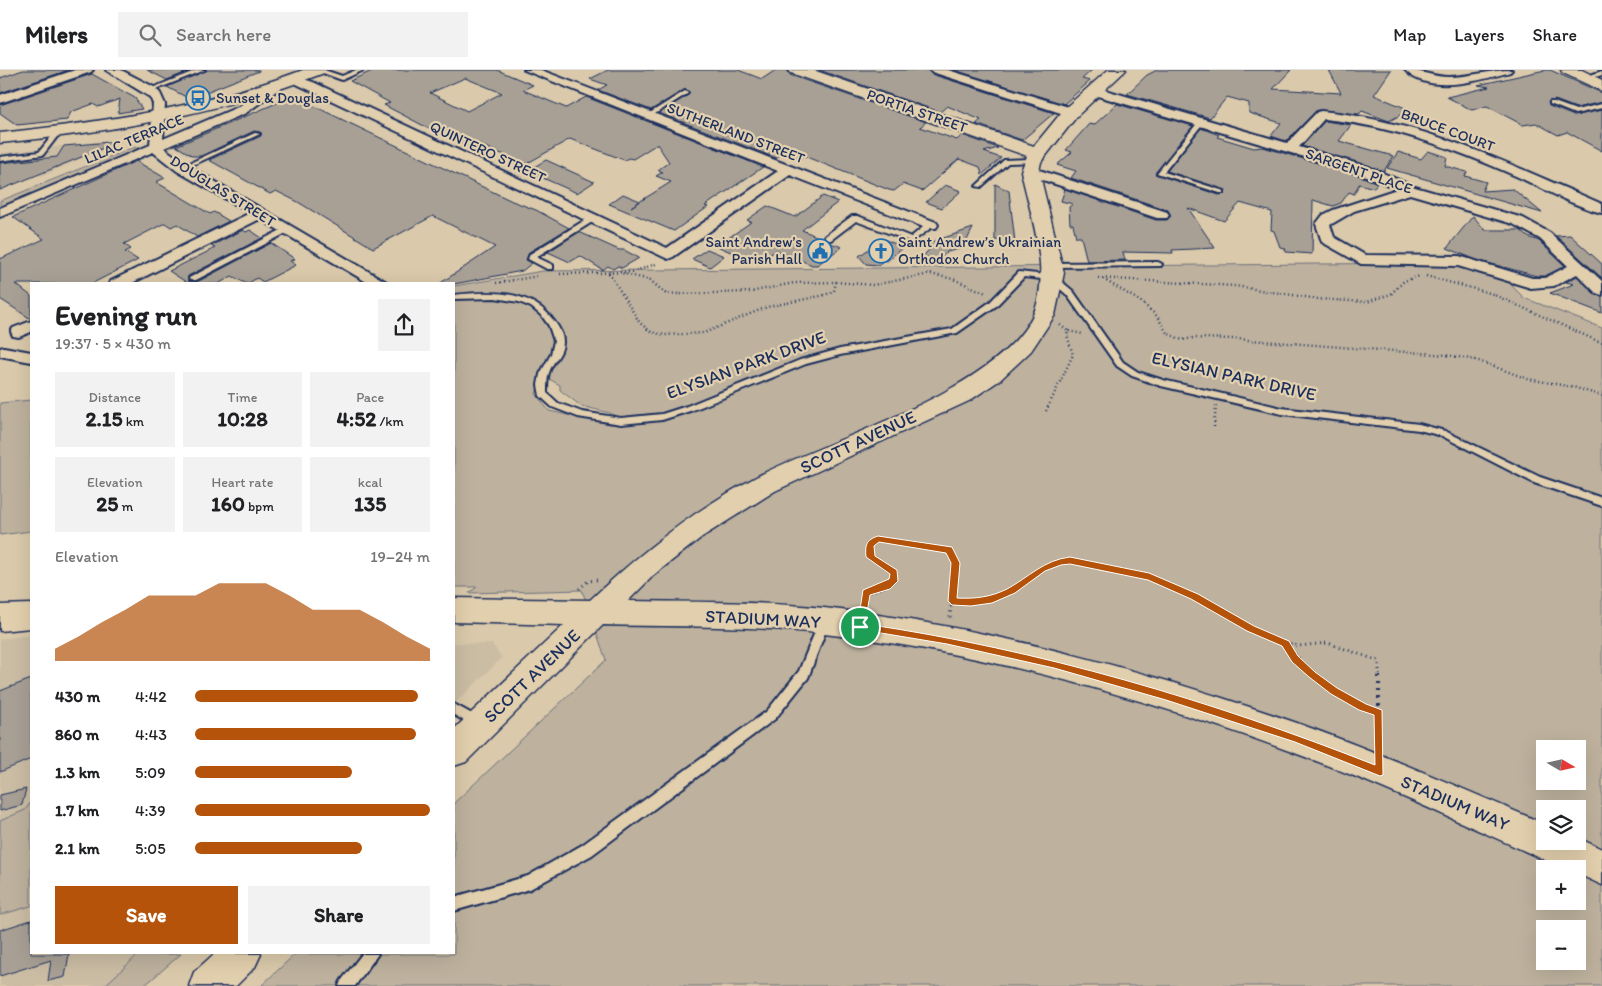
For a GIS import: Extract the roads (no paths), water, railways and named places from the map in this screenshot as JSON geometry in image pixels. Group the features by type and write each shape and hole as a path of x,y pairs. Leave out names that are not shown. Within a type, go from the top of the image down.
{"street":[{"path":"0,99 87,70"},
{"path":"112,70 150,90"},
{"path":"0,198 157,126 294,80 318,70"},
{"name":"SUTHERLAND STREET","path":"531,70 931,225"},
{"name":"PORTIA STREET","path":"797,70 1162,214"},
{"path":"936,70 1071,112"},
{"path":"1033,162 1071,112 1118,70"},
{"path":"1411,70 1425,78 1442,82 1506,70"},
{"path":"1569,70 1602,86"},
{"name":"QUINTERO STREET","path":"294,80 309,85 668,254 788,170"},
{"name":"LILAC TERRACE","path":"0,213 242,110 276,86"},
{"name":"DOUGLAS STREET","path":"150,90 159,104 156,148 182,168 379,282"},
{"name":"SARGENT PLACE","path":"1095,91 1364,170 1410,190 1518,221 1545,236 1602,290"},
{"name":"BRUCE COURT","path":"1290,148 1321,115 1342,116 1384,124 1452,145 1602,209"},
{"path":"0,138 157,126"},
{"name":"SCOTT AVENUE","path":"455,750 600,612 645,566 692,529 766,484 960,395 992,374 1023,346 1044,315 1052,272 1033,162"},
{"path":"1410,190 1343,209 1326,217 1323,224 1327,240 1361,259 1378,261 1459,261 1531,282 1548,283 1577,268"},
{"path":"121,282 259,214"},
{"path":"2,352 30,357"},
{"name":"STADIUM WAY","path":"455,610 600,612 824,621 947,640 1054,664 1166,696 1296,738 1602,867"},
{"path":"0,618 30,616"},
{"path":"208,986 242,954"}],"lane":[{"path":"150,90 202,70"},
{"path":"318,70 342,78 361,70"},
{"path":"1585,78 1602,73"},
{"path":"648,116 684,93"},
{"path":"1552,103 1575,112 1602,106"},
{"path":"1201,122 1160,173 1222,192"},
{"path":"0,159 41,154 57,133"},
{"path":"182,168 257,134"},
{"path":"979,186 1006,161 1033,162"},
{"path":"828,238 855,218 912,240 931,225"},
{"path":"551,271 532,259 533,256 593,219"},
{"path":"193,278 288,230"},
{"path":"1052,272 1158,264"},
{"name":"ELYSIAN PARK DRIVE","path":"455,297 497,295 520,300 537,308 550,320 558,335 556,356 546,370 543,380 544,394 555,405 581,414 621,421 662,417 690,408 803,362 840,352 954,331 998,299 1022,274 1052,272 1070,293 1120,364 1136,374 1161,383 1282,410 1445,434 1537,480 1602,502"},
{"path":"455,904 530,882 587,850 771,715 804,674 824,621"},
{"path":"455,710 481,725"},
{"path":"346,986 371,954"}],"place":[{"name":"Sunset & Douglas","path":"198,98"},
{"name":"Saint Andrew’s Parish Hall","path":"820,251"},
{"name":"Saint Andrew’s Ukrainian Orthodox Church","path":"881,251"}]}
